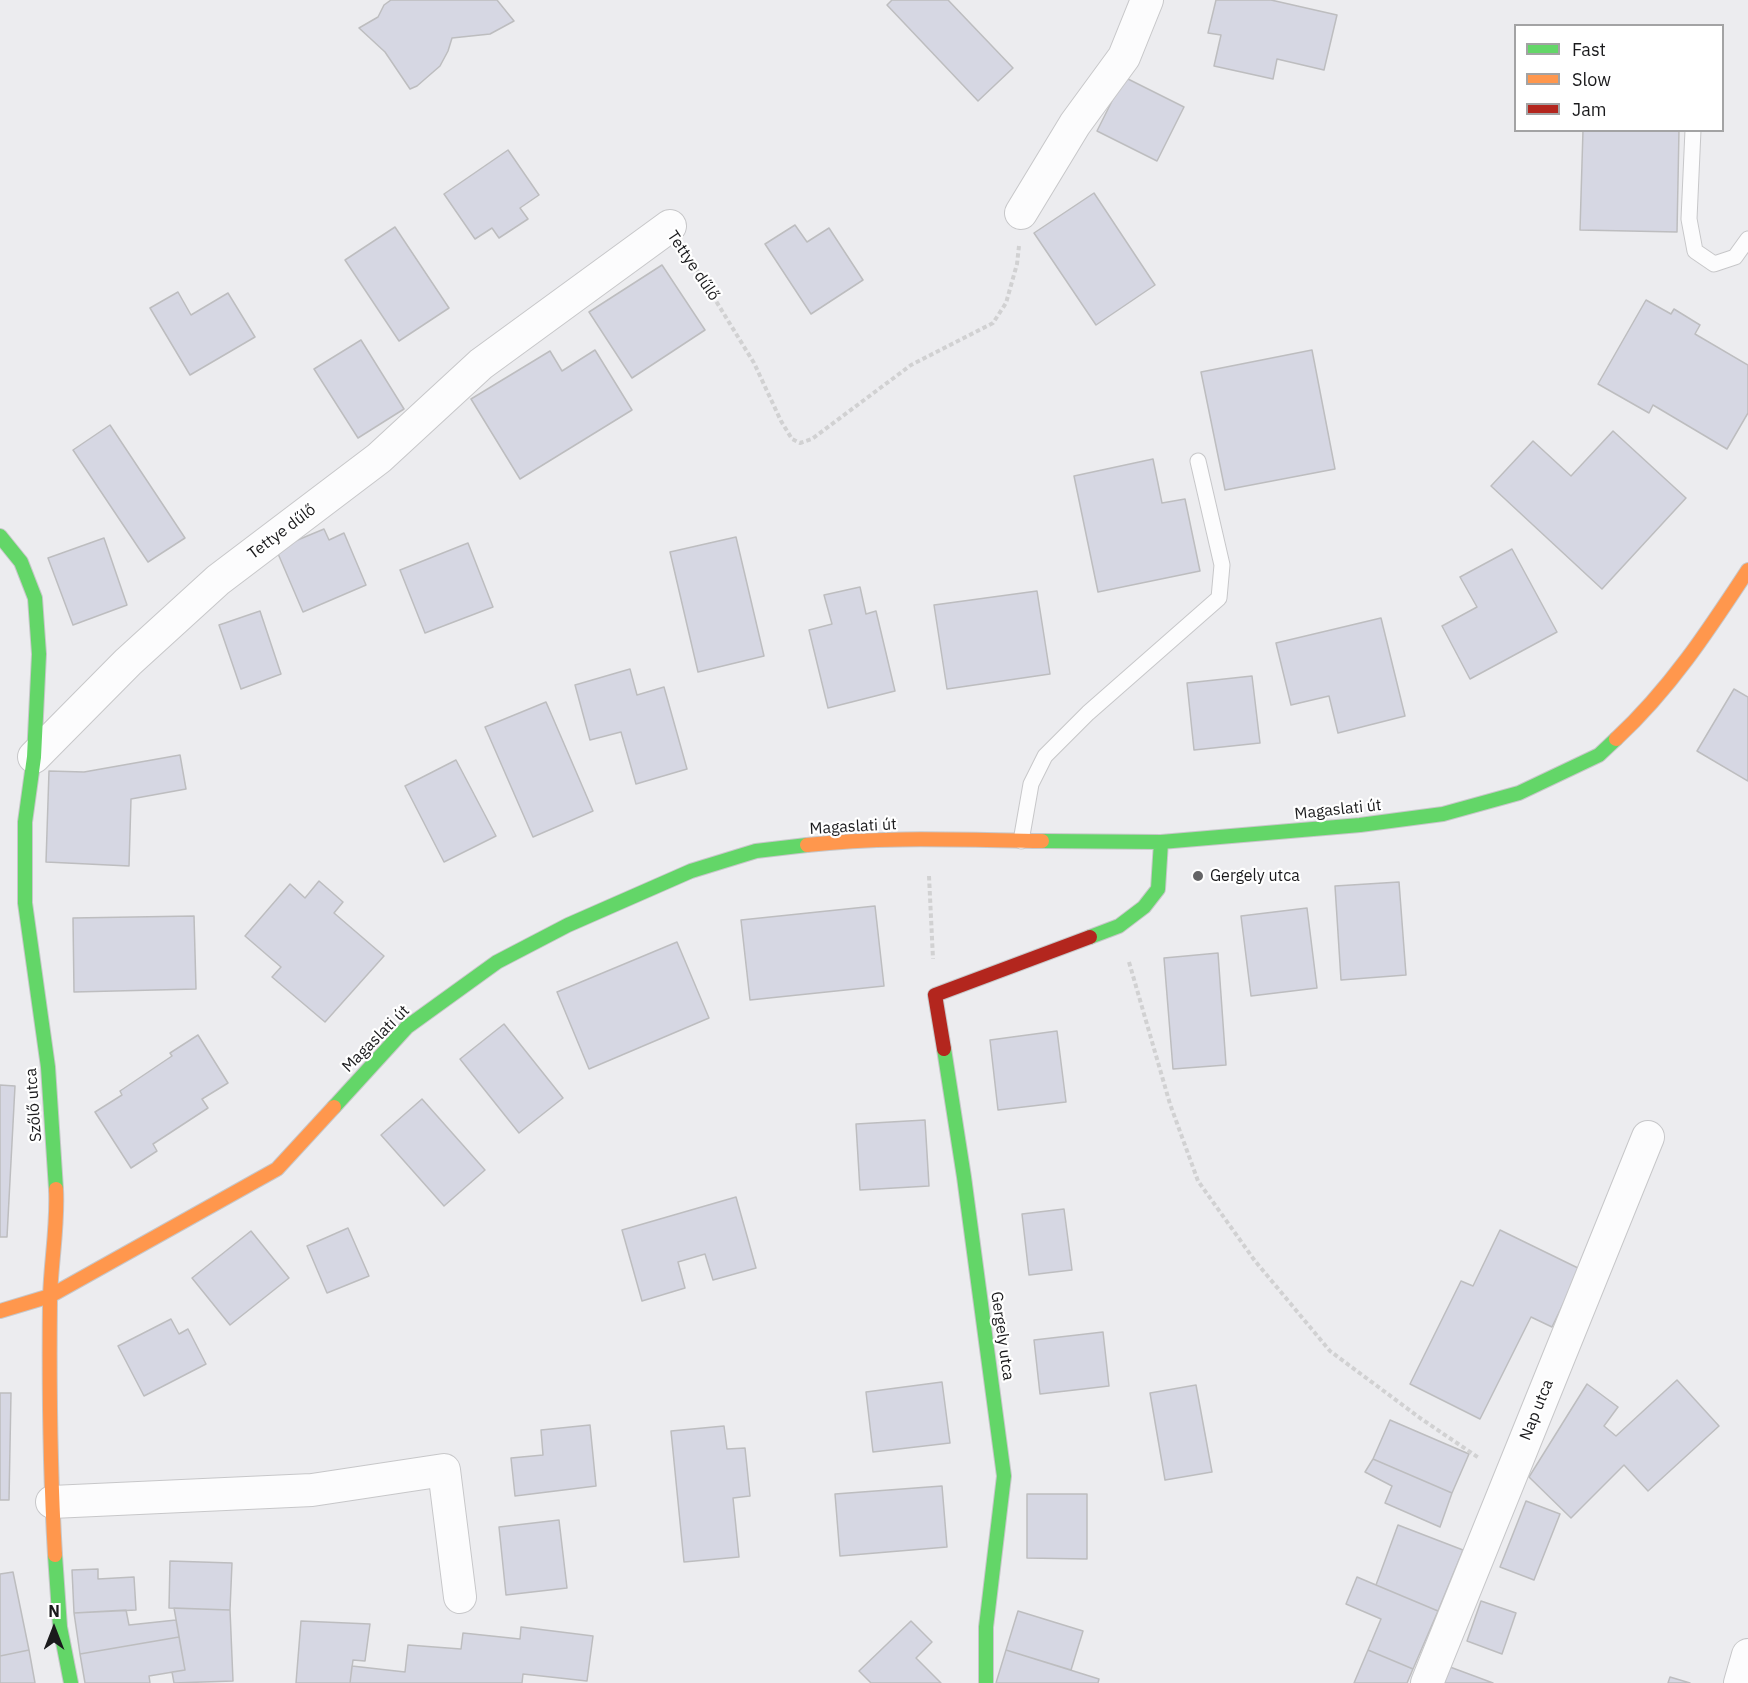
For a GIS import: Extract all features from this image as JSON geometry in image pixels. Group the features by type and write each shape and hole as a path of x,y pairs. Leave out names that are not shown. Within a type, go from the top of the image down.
{"street":[{"path":"1021,213 1075,124 1124,57 1147,0"},
{"name":"Tettye dűlő","path":"34,757 128,662 218,580 379,458 481,364 670,226"},
{"name":"Szőlő utca","path":"0,536 21,562 35,598 39,654 34,757 26,822 25,903 48,1067 57,1198 50,1296 52,1502 60,1627 70,1683"},
{"name":"Magaslati út","path":"0,1311 50,1296 276,1169 407,1027 508,956 568,925 691,871 756,851 833,842 927,840 1161,842 1360,825 1443,814 1519,793 1599,755 1653,703 1703,638 1748,570"},
{"path":"934,995 1119,926 1144,908 1158,889 1161,842"},
{"name":"Gergely utca","path":"934,995 964,1177 1004,1476 986,1627 986,1683"},
{"name":"Nap utca","path":"1427,1683 1648,1137"},
{"path":"52,1502 312,1490 444,1470 460,1597"},
{"path":"1740,1683 1748,1655"}],"lane":[{"path":"1693,132 1689,219 1695,251 1714,264 1735,257 1748,239"},
{"path":"1021,841 1031,784 1046,756 1088,713 1219,598 1222,565 1198,461"}],"path":[{"name":"Tettye dűlő","path":"670,226 754,363 792,440 800,443 812,440 911,365 993,323 1006,303 1017,264 1021,213"},
{"path":"927,840 934,995"},
{"path":"1119,926 1170,1104 1198,1180 1255,1261 1330,1351 1420,1418 1510,1478"}],"building":[{"path":"391,0 497,0 514,21 490,34 452,38 440,66 417,86 410,89 385,52 359,28 378,17 384,5"},
{"path":"892,0 948,0 1013,68 978,101 887,5"},
{"path":"1216,0 1271,0 1337,15 1324,70 1277,59 1273,79 1214,66 1221,35 1208,33"},
{"path":"1124,77 1184,107 1157,161 1097,131"},
{"path":"1583,132 1679,132 1677,232 1580,230"},
{"path":"508,150 539,195 520,208 528,219 499,238 492,228 475,239 444,194"},
{"path":"1094,193 1155,285 1096,325 1034,233"},
{"path":"795,225 807,242 829,228 863,280 811,314 765,244"},
{"path":"395,227 449,308 399,341 345,260"},
{"path":"662,265 705,330 632,378 589,312"},
{"path":"178,292 191,315 228,293 255,337 190,375 150,308"},
{"path":"1646,300 1671,314 1674,309 1700,325 1695,334 1748,365 1748,413 1727,449 1653,405 1649,413 1598,384"},
{"path":"361,340 404,409 358,438 314,369"},
{"path":"595,350 632,410 520,479 471,399 550,351 562,371"},
{"path":"1312,350 1335,469 1225,490 1201,372"},
{"path":"110,425 185,538 148,562 73,450"},
{"path":"1613,431 1686,498 1602,589 1491,486 1533,441 1571,476"},
{"path":"1153,459 1162,503 1185,499 1200,571 1098,592 1074,476"},
{"path":"324,529 329,540 344,533 366,585 303,612 276,549"},
{"path":"736,537 764,656 698,672 670,552"},
{"path":"104,538 127,605 73,625 48,558"},
{"path":"468,543 493,607 425,633 400,570"},
{"path":"1512,549 1557,632 1470,679 1442,626 1477,607 1460,577"},
{"path":"860,587 866,614 876,611 895,691 828,708 809,630 832,624 824,595"},
{"path":"1037,591 1050,674 947,689 934,605"},
{"path":"260,611 281,674 241,689 219,625"},
{"path":"1381,618 1405,716 1338,733 1329,696 1291,705 1276,643"},
{"path":"630,669 637,695 664,687 687,769 636,784 621,732 590,740 575,685"},
{"path":"1252,676 1260,743 1194,750 1187,683"},
{"path":"1734,689 1748,697 1748,781 1697,751"},
{"path":"546,702 593,811 533,837 485,727"},
{"path":"180,755 186,789 131,799 129,866 46,862 49,771 84,772"},
{"path":"456,760 496,836 444,862 405,786"},
{"path":"319,881 343,902 334,913 384,956 325,1022 272,977 281,967 245,936 290,884 305,898"},
{"path":"1399,882 1406,975 1341,980 1335,886"},
{"path":"875,906 884,986 750,1000 741,920"},
{"path":"1307,908 1317,988 1251,996 1241,916"},
{"path":"194,916 196,989 74,992 73,918"},
{"path":"677,942 709,1018 589,1069 557,992"},
{"path":"1218,953 1226,1065 1173,1069 1164,958"},
{"path":"504,1024 563,1098 519,1133 460,1059"},
{"path":"1057,1031 1066,1102 998,1110 990,1040"},
{"path":"198,1035 228,1083 202,1099 208,1108 153,1144 157,1151 131,1168 95,1112 122,1095 120,1091 172,1056 170,1053"},
{"path":"0,1085 15,1086 7,1237 0,1237"},
{"path":"422,1099 485,1170 444,1206 381,1135"},
{"path":"925,1120 929,1186 860,1190 856,1124"},
{"path":"736,1197 756,1268 713,1280 705,1254 678,1262 685,1288 642,1301 622,1230"},
{"path":"1064,1209 1072,1270 1029,1275 1022,1214"},
{"path":"348,1228 369,1276 327,1293 307,1246"},
{"path":"1500,1230 1580,1269 1552,1327 1531,1317 1480,1419 1410,1384 1461,1281 1473,1286"},
{"path":"251,1231 289,1278 230,1325 192,1278"},
{"path":"171,1319 179,1334 188,1329 206,1364 144,1396 118,1346"},
{"path":"1103,1332 1109,1386 1040,1394 1034,1340"},
{"path":"1677,1380 1719,1426 1648,1491 1624,1465 1571,1518 1529,1477 1587,1384 1618,1407 1604,1426 1616,1436"},
{"path":"942,1382 950,1443 873,1452 866,1392"},
{"path":"1196,1385 1212,1472 1165,1480 1150,1393"},
{"path":"0,1393 11,1393 9,1500 0,1500"},
{"path":"1390,1420 1469,1454 1452,1493 1373,1459"},
{"path":"590,1425 596,1486 515,1496 511,1458 543,1455 541,1430"},
{"path":"724,1426 727,1449 745,1448 750,1496 733,1498 739,1557 684,1562 671,1431"},
{"path":"1373,1459 1452,1493 1440,1527 1385,1503 1392,1486 1365,1472"},
{"path":"942,1486 947,1547 840,1556 835,1494"},
{"path":"1027,1494 1087,1494 1087,1559 1027,1558"},
{"path":"1526,1501 1560,1514 1534,1580 1500,1567"},
{"path":"559,1520 567,1588 506,1595 499,1527"},
{"path":"1398,1525 1463,1550 1438,1611 1376,1585"},
{"path":"170,1561 232,1563 230,1610 169,1608"},
{"path":"98,1569 98,1579 134,1577 136,1610 74,1613 72,1570"},
{"path":"13,1572 29,1650 0,1656 0,1574"},
{"path":"1357,1577 1438,1611 1413,1669 1368,1650 1381,1619 1346,1604"},
{"path":"1481,1601 1516,1613 1502,1654 1467,1641"},
{"path":"174,1608 230,1610 233,1681 174,1683 172,1672 185,1670"},
{"path":"126,1610 129,1625 176,1620 179,1637 80,1654 74,1613"},
{"path":"1018,1611 1083,1631 1071,1670 1006,1650"},
{"path":"301,1621 370,1624 365,1661 353,1660 350,1683 296,1683"},
{"path":"911,1621 932,1642 916,1658 941,1683 871,1683 859,1671"},
{"path":"521,1627 593,1636 587,1681 523,1674 522,1683 350,1683 352,1666 405,1672 408,1645 461,1649 463,1633 520,1639"},
{"path":"179,1637 185,1670 149,1676 150,1683 85,1683 80,1654"},
{"path":"29,1650 35,1683 0,1683 0,1656"},
{"path":"1006,1650 1099,1679 1098,1683 996,1683"},
{"path":"1368,1650 1413,1669 1407,1683 1354,1683"},
{"path":"1450,1667 1493,1683 1444,1683"},
{"path":"1670,1677 1690,1683 1668,1683"}],"traffic: fast":[{"path":"0,536 21,562 35,598 39,654 34,757 25,822 25,903 48,1067 56,1189"},
{"path":"1042,841 1161,842 1360,825 1443,814 1519,793 1599,755 1616,739"},
{"path":"1090,937 1119,926 1144,907 1158,889 1161,842"},
{"path":"334,1107 407,1027 497,962 568,925 691,871 756,851 807,845"},
{"path":"944,1049 964,1177 1004,1476 986,1627 986,1683"},
{"path":"55,1555 60,1627 71,1683"}],"traffic: slow":[{"path":"1616,739 1671,680 1748,570"},
{"path":"807,845 895,840 1042,841"},
{"path":"0,1311 50,1296 277,1169 334,1107"},
{"path":"55,1555 51,1459 50,1330 56,1189"}],"traffic: jam":[{"path":"944,1049 935,995 1090,937"}],"place":[{"name":"Gergely utca","path":"1198,876"}]}
